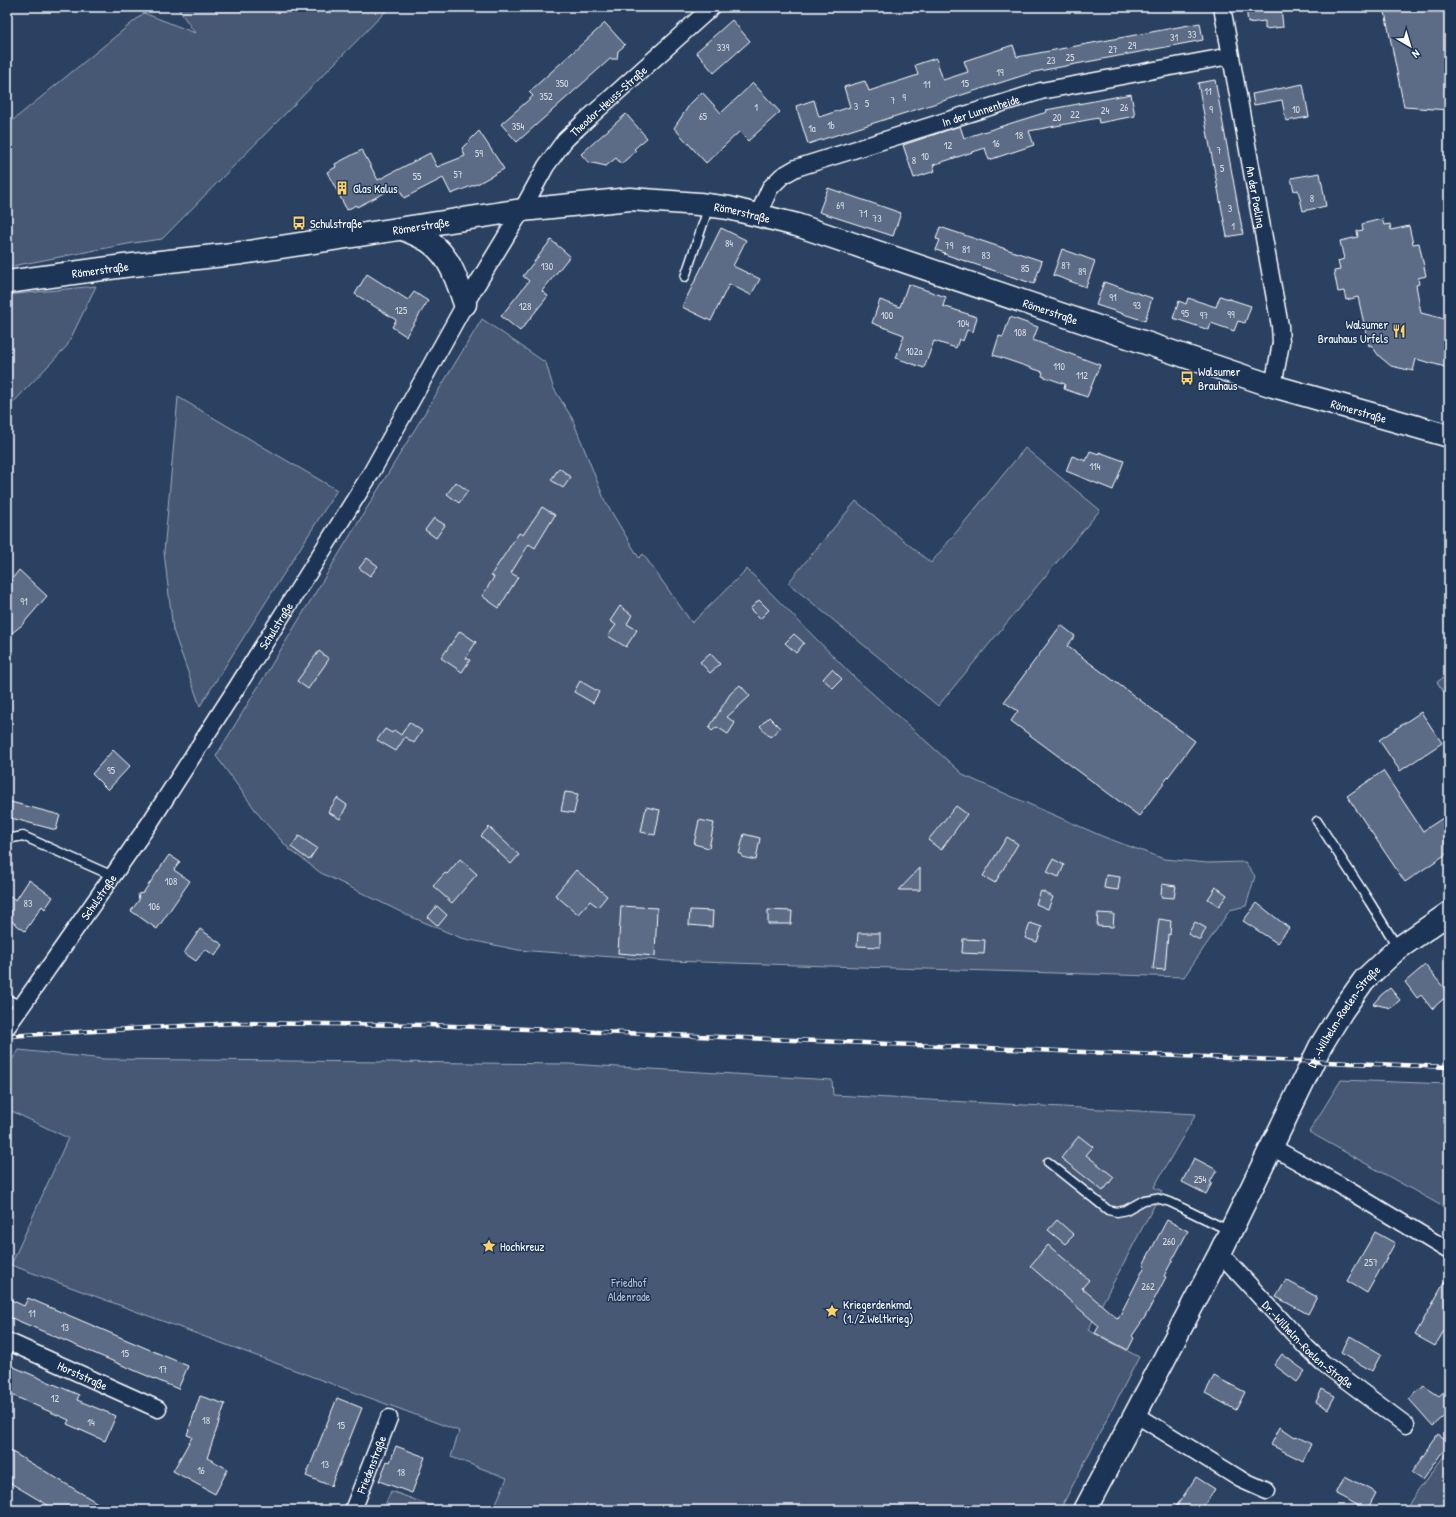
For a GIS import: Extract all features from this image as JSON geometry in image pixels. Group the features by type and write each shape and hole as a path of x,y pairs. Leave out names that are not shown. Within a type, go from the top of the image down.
{"street":[{"name":"Theodor-Heuss-Straße","path":"522,210 546,166 565,140 712,7"},
{"name":"An der Poeling","path":"1222,7 1280,326 1281,343 1273,386"},
{"name":"In der Lunnenheide","path":"758,215 770,188 782,176 796,168 1041,91 1230,56"},
{"name":"Römerstraße","path":"7,282 124,266 234,254 522,210 630,199 709,205 797,225 1273,386 1449,436"},
{"name":"Schulstraße","path":"7,1027 151,821 237,687 370,475 465,304 522,210"},
{"path":"403,229 430,242 443,254 454,271 465,304"},
{"name":"Dr.-Wilhelm-Roelen-Straße","path":"1085,1510 1220,1254 1320,1047 1342,1011 1364,980 1398,949 1449,913"},
{"path":"1272,1147 1338,1184 1449,1251"},
{"name":"Dr.-Wilhelm-Roelen-Straße","path":"1220,1254 1306,1347 1323,1363 1406,1425"},
{"name":"Horststraße","path":"7,1341 158,1409"},
{"path":"1135,1414 1240,1479 1267,1491"},
{"name":"Friedenstraße","path":"353,1510 389,1418"}],"lane":[{"path":"685,277 709,205"},
{"path":"1317,821 1398,949"},
{"path":"7,840 23,836 113,876"},
{"path":"7,999 22,1006"},
{"path":"1048,1162 1108,1210 1117,1212 1126,1210 1144,1200 1156,1198 1170,1202 1230,1232"}],"green space":[{"path":"177,7 390,7 162,239 133,243 7,267 7,125 144,13 195,33"},
{"path":"96,286 67,346 7,409 7,295"},
{"path":"482,319 546,363 553,387 572,418 605,501 639,558 643,554 692,623 747,569 854,677 965,776 1104,837 1164,859 1208,863 1245,862 1255,876 1246,906 1230,910 1184,977 668,961 518,950 461,938 407,915 321,873 289,849 262,819 216,756"},
{"path":"178,397 337,490 200,706 173,630 164,552"},
{"path":"1025,448 1100,510 938,706 788,583 856,501 931,563"},
{"path":"1449,674 1449,700 1437,682"},
{"name":"Friedhof Aldenrade","path":"19,1050 104,1059 569,1064 832,1080 833,1095 1196,1114 1154,1187 1162,1191 1088,1330 1139,1357 1060,1510 493,1510 507,1478 451,1457 459,1431 11,1265 68,1138 7,1109 7,1066"},
{"path":"1341,1080 1449,1084 1449,1210 1309,1132"},
{"path":"1449,1449 1449,1510 1404,1510"},
{"path":"391,1491 443,1510 383,1510"}],"building":[{"path":"1246,7 1281,7 1283,27 1265,29 1265,21 1248,23"},
{"path":"1384,7 1449,7 1449,110 1404,107"},
{"path":"732,20 750,41 714,73 696,52"},
{"path":"605,23 625,45 618,51 617,59 610,59 517,142 501,124 533,96 529,92"},
{"path":"1200,23 1203,40 1034,72 808,144 796,106 814,100 819,117 850,107 844,87 865,81 869,91 918,75 915,65 936,58 943,80 968,72 964,61 1013,45 1017,57"},
{"path":"1215,80 1243,234 1227,237 1198,83"},
{"path":"753,83 780,112 748,141 739,132 706,163 674,128 690,104 702,92 721,113"},
{"path":"1303,84 1309,117 1286,121 1282,100 1254,105 1252,94"},
{"path":"1131,94 1135,116 1099,123 1098,118 1029,131 1034,145 989,160 985,148 933,165 935,171 914,178 903,145 960,126 964,138 1047,112 1046,110"},
{"path":"626,114 647,138 634,149 636,151 621,164 616,158 606,166 588,162 581,154"},
{"path":"479,131 504,169 479,183 451,194 443,178 404,198 398,186 357,207 356,205 347,210 327,172 336,167 335,164 362,150 378,180 430,153 437,167 465,156 462,148"},
{"path":"1320,173 1326,206 1303,211 1298,190 1294,191 1291,178"},
{"path":"828,188 901,213 893,236 819,212"},
{"path":"1382,219 1384,225 1390,224 1391,230 1409,226 1413,244 1419,243 1426,276 1418,278 1419,284 1416,285 1421,313 1449,320 1449,368 1416,359 1413,371 1391,366 1379,356 1371,345 1369,346 1358,297 1346,300 1344,291 1338,292 1334,271 1340,270 1338,261 1344,259 1340,241 1358,237 1357,231 1363,230 1362,224"},
{"path":"940,227 1042,261 1034,284 936,250 940,240 936,239"},
{"path":"721,228 746,240 733,266 760,279 751,295 729,284 711,321 682,307"},
{"path":"551,240 570,256 542,291 548,296 520,331 501,316 529,281 523,276"},
{"path":"1062,249 1095,261 1086,287 1053,275"},
{"path":"367,274 408,300 414,292 428,301 406,336 392,327 396,320 355,294"},
{"path":"1104,282 1152,298 1145,321 1096,305"},
{"path":"908,284 946,297 943,306 977,317 973,332 967,330 963,341 959,339 956,348 934,341 924,368 896,358 904,335 872,323 880,300 900,307"},
{"path":"1220,296 1251,306 1245,323 1238,321 1234,331 1211,323 1209,330 1173,318 1179,301 1186,304 1188,298 1216,307"},
{"path":"1010,317 1038,327 1033,340 1100,365 1087,397 1064,389 1065,384 1042,376 1043,372 993,355 999,336 1003,337"},
{"path":"1090,451 1099,454 1099,452 1124,461 1113,490 1066,471 1072,456 1086,461"},
{"path":"559,468 571,477 563,488 551,480"},
{"path":"456,482 468,491 459,503 447,494"},
{"path":"542,507 555,515 535,548 529,544 511,573 518,577 499,608 482,596 494,577 491,575 519,533 523,535"},
{"path":"434,518 445,525 436,538 425,530"},
{"path":"367,558 378,566 370,576 359,568"},
{"path":"19,570 47,596 22,625 7,637 7,585"},
{"path":"759,600 769,610 760,619 750,609"},
{"path":"620,606 632,615 627,624 637,630 626,647 608,636 616,625 610,621"},
{"path":"1061,625 1075,636 1067,646 1195,741 1139,816 1011,721 1018,711 1004,702"},
{"path":"460,631 476,642 466,658 470,660 462,672 441,658"},
{"path":"794,634 804,643 796,653 785,643"},
{"path":"319,651 329,659 308,689 297,681"},
{"path":"710,653 720,664 710,673 700,662"},
{"path":"832,669 842,679 833,688 823,679"},
{"path":"580,681 599,692 593,703 574,692"},
{"path":"740,685 750,696 727,717 735,723 728,734 717,727 712,731 709,728 730,694"},
{"path":"1421,712 1442,743 1400,771 1379,740"},
{"path":"769,717 780,728 770,737 760,726"},
{"path":"409,722 422,731 414,743 405,737 396,751 377,740 385,729 392,733 394,730 401,735"},
{"path":"113,750 130,766 108,790 92,774"},
{"path":"1383,771 1423,831 1449,814 1449,852 1405,882 1347,796"},
{"path":"565,792 578,794 574,813 561,811"},
{"path":"337,798 347,805 340,819 328,812"},
{"path":"7,801 60,815 56,830 7,817"},
{"path":"956,806 967,814 941,850 928,840"},
{"path":"646,807 660,810 655,835 641,832"},
{"path":"699,820 714,823 709,848 694,844"},
{"path":"489,827 519,855 511,864 481,836"},
{"path":"744,834 760,838 756,860 742,857 742,854 739,854"},
{"path":"299,836 317,848 309,860 291,847"},
{"path":"1007,837 1018,844 995,883 983,876"},
{"path":"169,855 180,862 174,870 190,881 157,929 131,911 139,900 138,894 143,893"},
{"path":"460,859 477,874 452,903 433,886 445,873 447,874"},
{"path":"1053,859 1064,865 1059,877 1047,872"},
{"path":"920,868 920,890 899,890"},
{"path":"576,870 607,896 598,907 590,901 578,914 555,895"},
{"path":"1106,875 1120,877 1118,890 1104,888"},
{"path":"29,880 53,897 45,909 42,906 25,931 7,918 7,895 16,900"},
{"path":"1162,884 1176,886 1174,898 1161,897"},
{"path":"1216,887 1227,895 1219,906 1208,899"},
{"path":"1041,891 1053,897 1048,909 1036,904"},
{"path":"1257,903 1289,928 1277,943 1243,921"},
{"path":"437,906 447,915 438,926 428,917"},
{"path":"621,906 657,908 655,956 618,953"},
{"path":"690,910 713,911 712,927 689,925"},
{"path":"768,910 792,911 791,924 768,924"},
{"path":"1098,913 1114,914 1113,927 1097,926"},
{"path":"1159,919 1171,921 1170,935 1168,934 1165,970 1153,969"},
{"path":"1195,922 1206,928 1200,940 1188,934"},
{"path":"1030,923 1042,927 1037,942 1025,938"},
{"path":"200,929 223,945 215,956 205,949 196,961 184,953"},
{"path":"858,933 880,933 880,947 857,946"},
{"path":"963,939 985,940 984,954 962,953"},
{"path":"1425,965 1449,994 1432,1009 1421,995 1417,998 1405,982"},
{"path":"1390,988 1400,1000 1391,1008 1373,1004 1381,995"},
{"path":"1079,1136 1093,1147 1086,1155 1114,1177 1103,1191 1061,1158"},
{"path":"1194,1158 1217,1170 1210,1182 1212,1183 1206,1194 1182,1182"},
{"path":"1057,1220 1074,1235 1065,1244 1048,1230"},
{"path":"1167,1220 1188,1231 1164,1276 1166,1277 1145,1317 1132,1336 1134,1338 1128,1350 1095,1333 1099,1326 1030,1266 1048,1245 1089,1280 1082,1288 1118,1319 1145,1266 1143,1265"},
{"path":"1375,1232 1395,1243 1367,1293 1347,1281"},
{"path":"1449,1274 1449,1322 1435,1346 1415,1335"},
{"path":"1286,1280 1317,1297 1308,1314 1276,1297"},
{"path":"7,1298 24,1306 28,1298 188,1366 178,1389 7,1316"},
{"path":"1350,1336 1381,1354 1372,1371 1341,1353"},
{"path":"1282,1354 1305,1371 1297,1382 1274,1365"},
{"path":"7,1364 79,1395 77,1400 116,1416 105,1441 67,1424 69,1420 7,1393"},
{"path":"1214,1376 1245,1392 1236,1410 1205,1393"},
{"path":"1424,1386 1439,1396 1449,1387 1449,1412 1433,1426 1409,1399"},
{"path":"1322,1389 1335,1396 1328,1409 1316,1402"},
{"path":"200,1396 225,1404 207,1458 228,1469 215,1494 173,1471 192,1437 187,1435"},
{"path":"337,1398 362,1408 331,1486 306,1476"},
{"path":"1280,1427 1295,1437 1296,1436 1311,1444 1303,1461 1271,1445"},
{"path":"1438,1435 1449,1443 1422,1480 1411,1473"},
{"path":"396,1446 425,1457 412,1493 379,1481 387,1461 390,1462"},
{"path":"7,1449 109,1510 56,1510 7,1481"},
{"path":"1345,1476 1376,1493 1367,1510 1336,1494"},
{"path":"1196,1477 1215,1489 1201,1510 1174,1510"}],"railway":[{"path":"7,1036 234,1023 428,1025 1449,1067"}],"place":[{"name":"Glas Kalus","path":"342,188"},
{"name":"Schulstraße","path":"299,223"},
{"name":"Walsumer Brauhaus Urfels","path":"1399,331"},
{"name":"Walsumer Brauhaus","path":"1187,378"},
{"name":"Hochkreuz","path":"489,1246"},
{"name":"Kriegerdenkmal (1./2.Weltkrieg)","path":"832,1311"}]}
